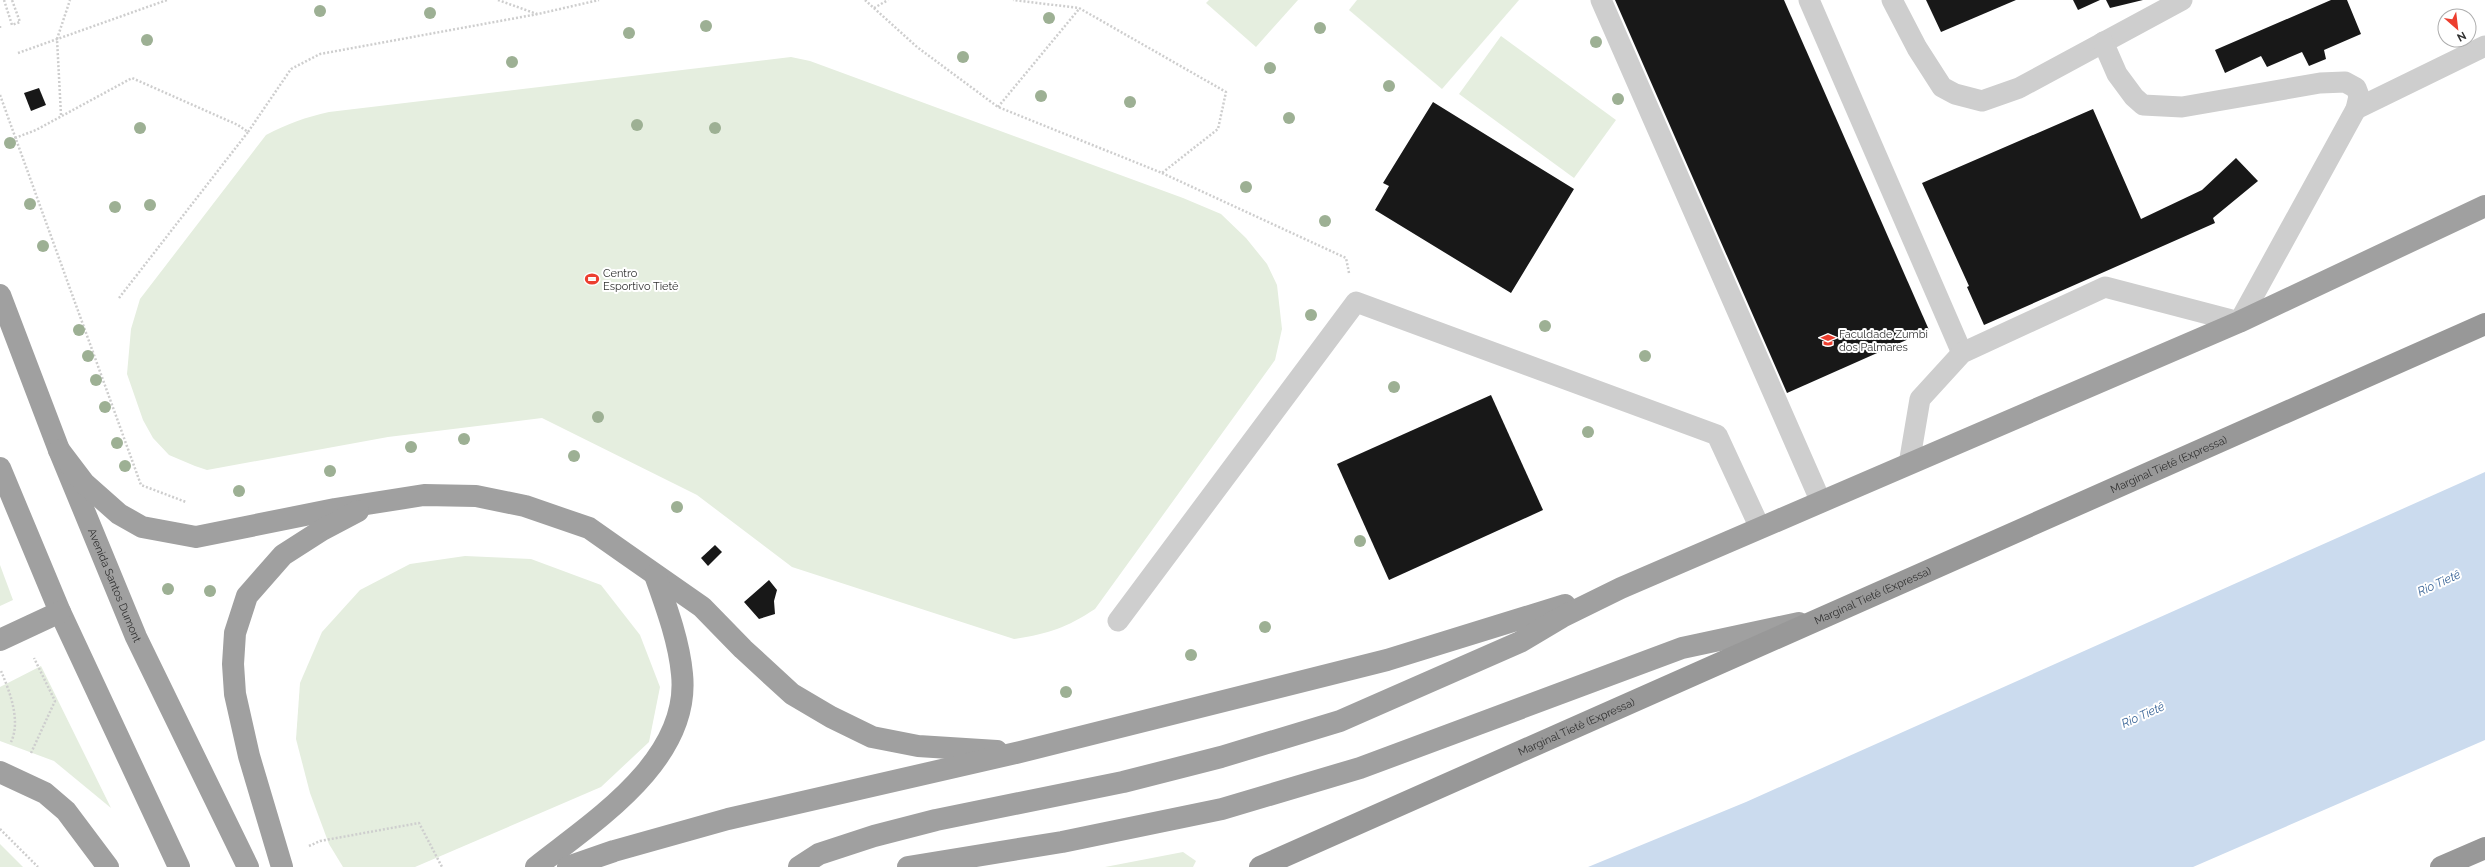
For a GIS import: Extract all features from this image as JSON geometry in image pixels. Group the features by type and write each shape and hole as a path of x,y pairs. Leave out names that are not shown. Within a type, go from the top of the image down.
{"highway":[{"path":"799,867 819,854 874,836 936,820 1123,782 1221,757 1340,721 1520,642 1562,617 1621,588 2239,322 2485,206"},
{"name":"Avenida Santos Dumont","path":"0,295 59,450 136,637 248,867"},
{"name":"Marginal Tietê (Expressa)","path":"1260,867 2485,324"},
{"path":"59,450 84,483 118,514 142,527 196,537 335,509 424,495 476,496 525,506 589,528 656,574 702,607 743,649 792,694 831,717 872,737 918,746 1016,753"},
{"path":"0,468 60,612 179,867"},
{"path":"282,867 249,756 235,694 235,633 247,596 283,555 322,530 379,502"},
{"path":"536,867 597,820 634,787 656,760 673,728 681,699 682,675 676,645 656,574"},
{"path":"568,867 614,851 728,819 1016,753 1387,660 1621,588"},
{"path":"0,640 60,612"},
{"path":"908,867 1062,842 1222,809 1360,768 1682,648 1818,619"},
{"path":"0,772 45,794 66,811 108,867"},
{"path":"2440,867 2485,848"}],"lane":[{"path":"1601,0 1821,502"},
{"path":"1809,0 1962,353"},
{"path":"1892,0 1917,48 1942,87 1955,94 1982,101 2019,88 2182,0"},
{"path":"1909,464 1920,399 1962,353 2104,287 2239,322 2356,109 2359,96 2356,88 2345,82 2320,83 2182,107 2143,105 2134,97 2117,74 2103,42"},
{"path":"2356,109 2485,46"},
{"path":"1118,621 1356,302 1717,435 1760,528"}],"path":[{"path":"4,0 12,25 20,22 12,0"},
{"path":"61,115 58,39 70,0"},
{"path":"18,53 167,0"},
{"path":"498,0 538,14"},
{"path":"118,298 248,132 290,69 320,54 538,14 599,0"},
{"path":"865,0 917,47 998,107 1162,173 1346,258 1356,302"},
{"path":"874,8 888,0"},
{"path":"1013,0 1079,8 1226,92 1218,129 1162,173"},
{"path":"998,107 1079,8"},
{"path":"16,138 36,130 61,115 132,78 238,125 248,132"},
{"path":"0,95 141,485 186,501 196,537"},
{"path":"0,669 11,694 16,732"},
{"path":"320,841 420,823 442,867"},
{"path":"0,829 38,867"}],"green space":[{"path":"1209,0 1298,0 1256,47 1206,3"},
{"path":"1357,0 1519,0 1442,89 1349,10"},
{"path":"1501,36 1616,120 1574,178 1459,94"},
{"path":"791,57 810,61 1183,198 1221,214 1246,238 1267,264 1277,285 1282,329 1275,360 1095,609 1085,616 1066,626 1037,635 1014,639 792,567 697,495 542,418 388,437 207,470 169,455 153,438 143,420 127,374 131,329 140,299 266,135 297,121 329,112"},
{"path":"465,556 531,559 601,585 640,635 660,687 649,742 601,787 415,867 343,867 329,844 310,793 296,739 300,683 322,632 360,590 410,564"},
{"path":"0,565 13,600 0,606"},
{"path":"41,666 111,808 54,761 0,741 0,687"},
{"path":"0,844 23,867 0,867"},
{"path":"1183,852 1196,861 1193,867 1105,867"}],"water":[{"name":"Rio Tietê","path":"2485,472 2485,740 2193,867 1588,867 1746,802"}],"building":[{"path":"1615,0 1784,0 1929,330 1787,393"},
{"path":"1926,0 2016,0 1941,32"},
{"path":"2073,0 2100,0 2078,10"},
{"path":"2106,0 2143,0 2110,8"},
{"path":"2331,0 2347,0 2361,34 2324,50 2326,59 2309,66 2302,52 2267,67 2261,56 2225,73 2215,50"},
{"path":"39,88 46,105 31,111 24,93"},
{"path":"1433,102 1574,189 1511,293 1375,210 1389,186 1383,183"},
{"path":"2093,109 2141,219 2202,190 2236,158 2258,181 2213,218 2215,223 1984,325 1967,287 1969,286 1922,183"},
{"path":"1491,395 1543,510 1389,580 1337,464"},
{"path":"715,545 722,552 708,566 701,558"},
{"path":"769,580 777,590 774,601 775,614 759,619 744,602"}],"place":[{"name":"Centro Esportivo Tietê","path":"592,279"},
{"name":"Faculdade Zumbi dos Palmares","path":"1828,340"}]}
